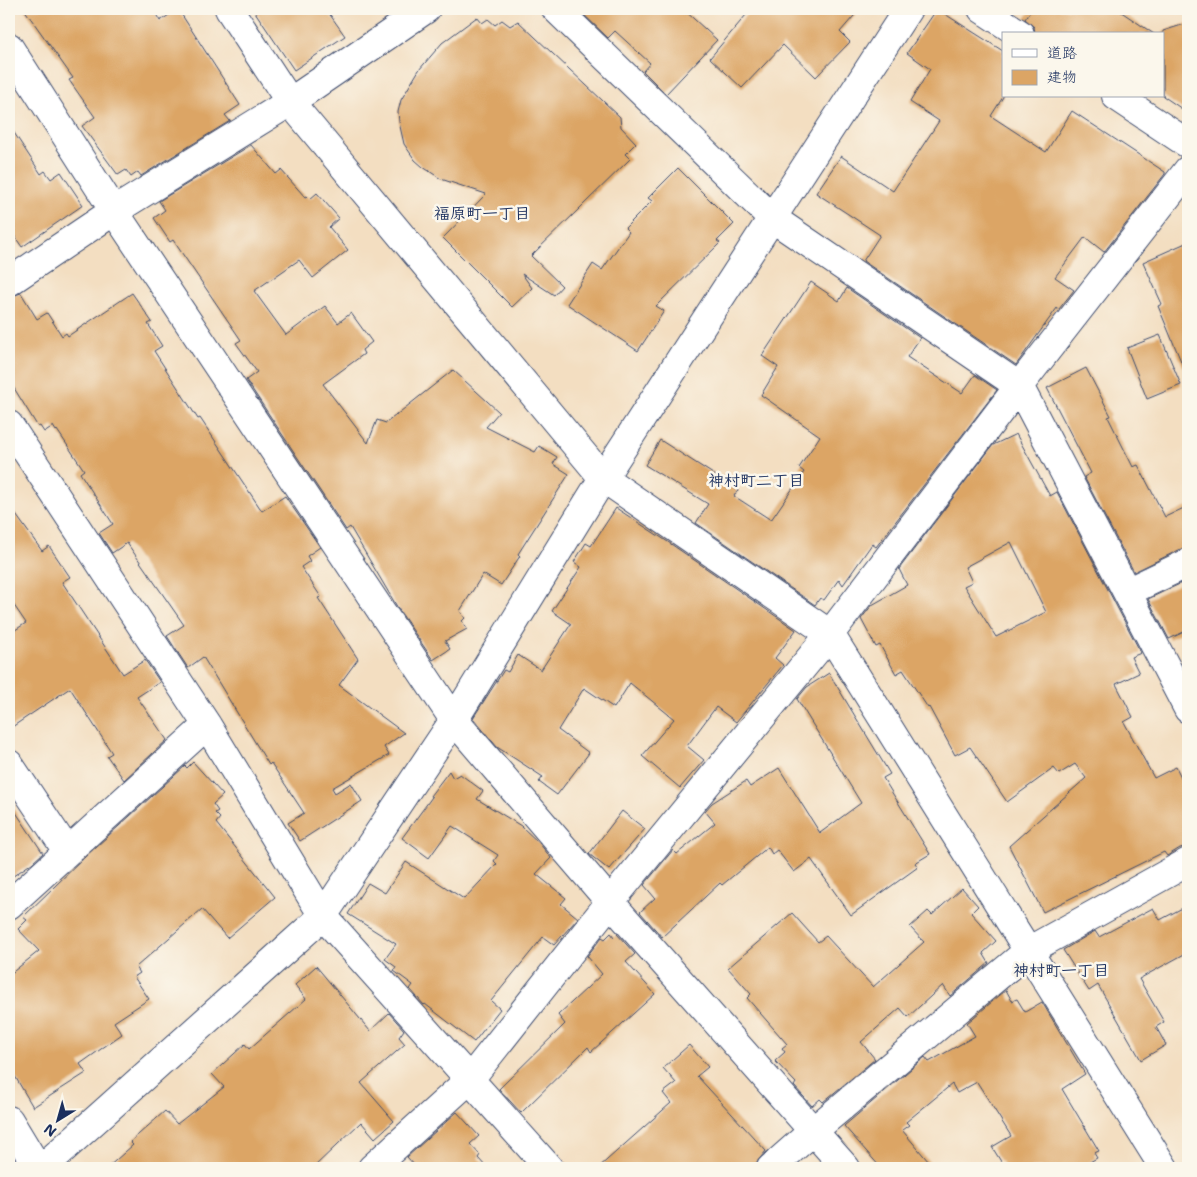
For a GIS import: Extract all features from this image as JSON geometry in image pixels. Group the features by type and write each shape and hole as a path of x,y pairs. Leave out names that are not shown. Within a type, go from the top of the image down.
{"street":[{"path":"229,9 290,102 603,478 830,634 1164,1168"},
{"path":"9,282 114,211 290,102 426,9"},
{"path":"556,9 772,218 1019,386 1188,709"},
{"path":"42,1168 323,916 454,720 603,478 908,9"},
{"path":"982,9 1017,32"},
{"path":"9,47 114,211 454,720 610,902 846,1168"},
{"path":"1119,98 1188,144"},
{"path":"372,1168 470,1079 610,902 830,634 1019,386 1188,170"},
{"path":"9,425 207,724 323,916 549,1168"},
{"path":"1127,592 1188,563"},
{"path":"9,906 207,724"},
{"path":"9,764 67,851"},
{"path":"772,1168 813,1131 1028,951 1188,862"},
{"path":"9,1120 38,1168"}],"building":[{"path":"24,9 153,9 160,21 178,9 240,105 225,115 230,121 141,176 138,172 131,177 126,170 118,175 82,126 95,117 69,80 73,78"},
{"path":"253,9 326,9 345,36 294,70"},
{"path":"578,9 683,9 717,40 666,94 643,71 650,63 615,31 608,38"},
{"path":"751,9 860,9 840,32 850,42 816,77 783,45 742,88 710,58"},
{"path":"937,9 1002,50 1002,98 991,116 1046,152 1072,111 1165,172 1104,252 1085,237 1055,277 1074,290 1059,309 1057,308 1016,365 863,261 880,235 816,193 841,156 893,191 939,121 910,102 930,69 907,53"},
{"path":"1032,9 1117,9 1151,32 1035,32 1034,27 1025,19"},
{"path":"477,17 482,23 488,19 495,25 502,20 510,26 518,21 620,117 621,127 636,143 625,154 630,159 531,256 562,286 554,295 522,274 532,288 512,307 443,238 486,194 441,179 423,167 415,160 404,144 399,122 398,112 401,100 419,70 442,43"},
{"path":"1188,23 1188,113 1164,97 1163,31"},
{"path":"9,125 41,174 45,171 51,179 61,172 83,205 22,247 9,228"},
{"path":"251,145 276,174 281,170 305,197 307,196 310,199 317,193 339,218 329,227 348,250 313,278 299,260 254,291 286,335 325,306 338,323 351,313 372,342 362,350 364,354 323,384 368,443 377,420 386,423 453,370 499,412 486,427 535,452 539,446 557,457 553,464 569,474 518,554 520,556 501,585 483,574 460,611 465,618 462,621 467,629 445,641 450,649 433,660 399,610 350,527 346,530 246,380 257,372 236,343 241,340 173,240 170,242 154,218 165,210 159,201"},
{"path":"678,168 734,224 717,241 720,243 656,306 664,311 638,351 567,304 593,264 602,270 629,232 625,228 652,201 648,198"},
{"path":"1188,242 1188,378 1158,306 1162,304 1143,262"},
{"path":"811,282 839,301 847,288 920,338 907,357 962,393 975,375 997,390 876,547 872,544 843,585 839,579 824,600 820,598 815,605 696,523 708,504 645,465 660,440 738,490 734,496 771,520 804,472 799,468 820,436 761,395 778,367 762,356"},
{"path":"21,293 37,319 47,313 62,336 66,333 68,336 132,293 152,322 148,324 162,346 154,351 198,419 200,418 262,511 285,496 320,547 307,556 310,561 301,567 321,597 318,598 358,659 339,685 404,733 384,747 389,755 332,788 335,793 351,783 362,801 300,841 288,823 304,813 271,763 269,765 203,657 188,668 167,636 184,625 127,543 112,553 99,533 113,524 80,473 84,470 53,426 44,432 40,426 38,427 9,380 9,297"},
{"path":"1160,335 1181,385 1147,399 1127,348"},
{"path":"1086,368 1111,416 1108,417 1133,467 1138,465 1165,517 1188,506 1188,548 1181,549 1134,572 1084,477 1091,473 1047,388"},
{"path":"1016,434 1050,496 1057,492 1141,653 1131,657 1139,673 1116,684 1133,717 1124,722 1154,778 1176,767 1188,791 1188,846 1180,848 1167,856 1164,852 1043,912 1009,846 1086,778 1075,764 1059,774 1054,768 1007,802 970,747 955,755 929,707 903,670 896,674 880,645 876,647 861,619 872,605 907,585 899,569 993,445","holes":["1011,542 1046,612 996,637 964,586 972,582 965,567"]},
{"path":"9,505 42,551 49,546 70,577 62,582 123,674 145,660 160,682 137,697 167,740 124,780 107,756 112,753 70,688 9,729 9,634 26,623 9,598"},
{"path":"616,508 796,630 775,658 783,665 736,722 716,707 687,746 704,760 680,788 642,756 674,719 630,683 614,708 584,688 558,730 589,753 557,795 539,782 543,777 497,747 473,718 504,670 508,672 518,655 541,670 571,624 552,611 581,567 574,562 586,543 591,546"},
{"path":"1188,580 1188,630 1169,639 1148,599"},
{"path":"829,673 890,774 883,778 930,854 915,863 918,867 851,915 811,859 794,872 777,850 772,854 768,847 722,885 720,883 662,937 640,912 655,898 644,885 673,850 677,854 715,823 705,811 712,803 746,781 750,787 779,768 820,833 861,803 797,699 807,687"},
{"path":"193,762 223,795 213,804 218,811 215,813 220,818 216,823 275,897 227,938 202,909 136,967 140,973 134,977 149,999 114,1022 122,1034 80,1064 86,1073 33,1107 9,1066 9,975 39,951 18,929 27,920 23,917 86,856 185,766 187,768"},
{"path":"449,771 453,778 460,774 483,791 477,799 521,826 540,844 551,858 536,874 566,898 561,904 578,918 554,945 543,937 491,1001 500,1009 474,1042 424,1005 410,989 413,985 394,971 396,967 385,959 396,944 348,914 368,883 385,893 406,862 464,899 497,864 494,861 498,855 452,826 429,858 402,838"},
{"path":"9,802 43,853 9,879"},
{"path":"622,811 645,829 609,870 589,854"},
{"path":"962,888 978,906 971,913 996,941 983,953 989,963 950,996 943,985 908,1017 900,1008 861,1042 875,1059 823,1102 820,1099 812,1106 794,1086 796,1083 775,1061 785,1052 782,1048 787,1044 747,998 751,994 728,968 792,913 818,942 826,936 873,987 924,942 910,927 928,911 932,915"},
{"path":"1188,905 1188,952 1139,979 1164,1022 1156,1027 1166,1045 1141,1060 1098,985 1089,991 1063,950 1095,931 1099,937 1153,908 1160,920"},
{"path":"611,933 614,937 617,934 635,954 626,962 655,994 591,1052 588,1047 521,1113 499,1089 565,1024 558,1015 602,974 587,956 602,937 605,939"},
{"path":"316,966 370,1031 389,1013 404,1030 399,1037 405,1044 361,1083 394,1121 375,1138 361,1122 313,1168 107,1168 133,1145 130,1142 165,1111 177,1124 224,1087 212,1074 245,1044 249,1049 306,999 295,985"},
{"path":"1006,990 1012,1001 1017,999 1025,1012 1042,1002 1085,1074 1062,1089 1099,1151 1094,1153 1097,1158 1079,1168 1005,1168 992,1147 1011,1136 977,1082 957,1093 952,1084 906,1122 909,1125 902,1130 934,1168 881,1168 844,1126 925,1057 929,1062 975,1036 967,1023"},
{"path":"689,1045 708,1067 697,1076 766,1151 756,1163 756,1168 598,1168 671,1103 663,1093 676,1083 663,1068"},
{"path":"457,1112 479,1136 470,1144 480,1155 478,1158 487,1168 417,1168 407,1157"}],"district":[{"name":"福原町一丁目","path":"482,213"},
{"name":"神村町二丁目","path":"756,480"},
{"name":"神村町一丁目","path":"1061,970"}]}
